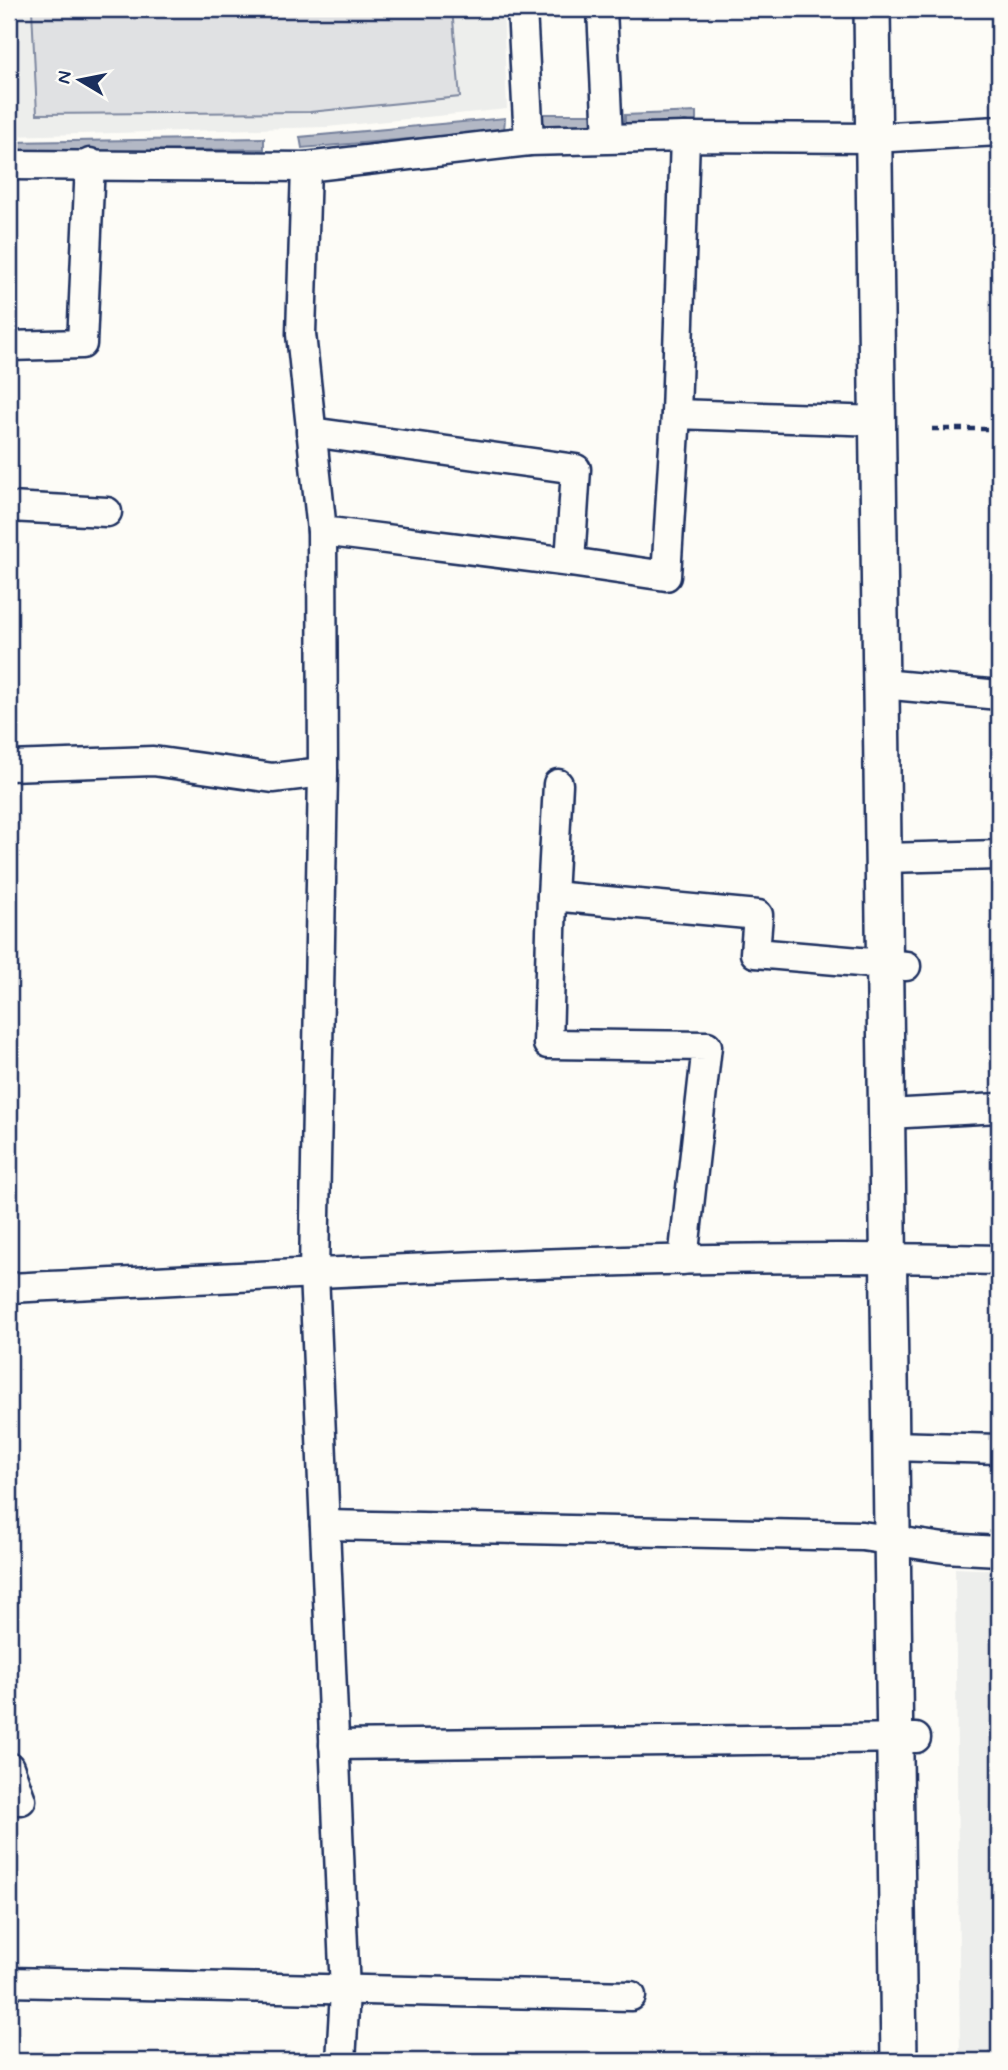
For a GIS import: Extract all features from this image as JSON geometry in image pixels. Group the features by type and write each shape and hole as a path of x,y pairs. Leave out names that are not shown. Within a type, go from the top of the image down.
{"street":[{"path":"522,9 529,141"},
{"path":"602,9 608,138"},
{"path":"872,9 884,137 902,1540 906,1738 920,2061"},
{"path":"893,684 879,421 884,137 895,9"},
{"path":"9,165 90,163 306,167 529,141 684,137 884,137 999,131"},
{"path":"322,531 666,576 676,414 684,137"},
{"path":"9,346 82,344 90,163"},
{"path":"306,167 301,334 322,531 323,772 314,1273 345,1992 341,2061"},
{"path":"676,414 879,421"},
{"path":"311,432 576,469 570,562"},
{"path":"9,507 107,512"},
{"path":"893,684 999,695"},
{"path":"9,766 153,761 273,778 323,772"},
{"path":"558,784 548,1044 707,1046 683,1260"},
{"path":"894,859 999,855"},
{"path":"552,896 758,915 755,953 896,965"},
{"path":"898,1114 999,1108"},
{"path":"9,1288 314,1273 683,1260 900,1257 999,1260"},
{"path":"901,1446 999,1449"},
{"path":"325,1525 902,1540 944,1548 999,1551"},
{"path":"334,1745 906,1738"},
{"path":"899,2061 906,1738"},
{"path":"9,1767 21,1800 9,1800"},
{"path":"9,1982 345,1992 631,1996"}],"path":[{"path":"932,429 999,429"}],"shaded area":[{"path":"9,9 503,9 507,109 327,127 9,136"},
{"path":"32,9 452,9 460,97 310,112 37,114"},
{"path":"696,112 696,122 625,125 625,115"},
{"path":"536,114 592,114 592,128 536,128"},
{"path":"505,118 504,131 302,148 300,137"},
{"path":"264,138 264,149 9,153 9,142"},
{"path":"955,1568 999,1570 999,2061 960,2061"}]}
